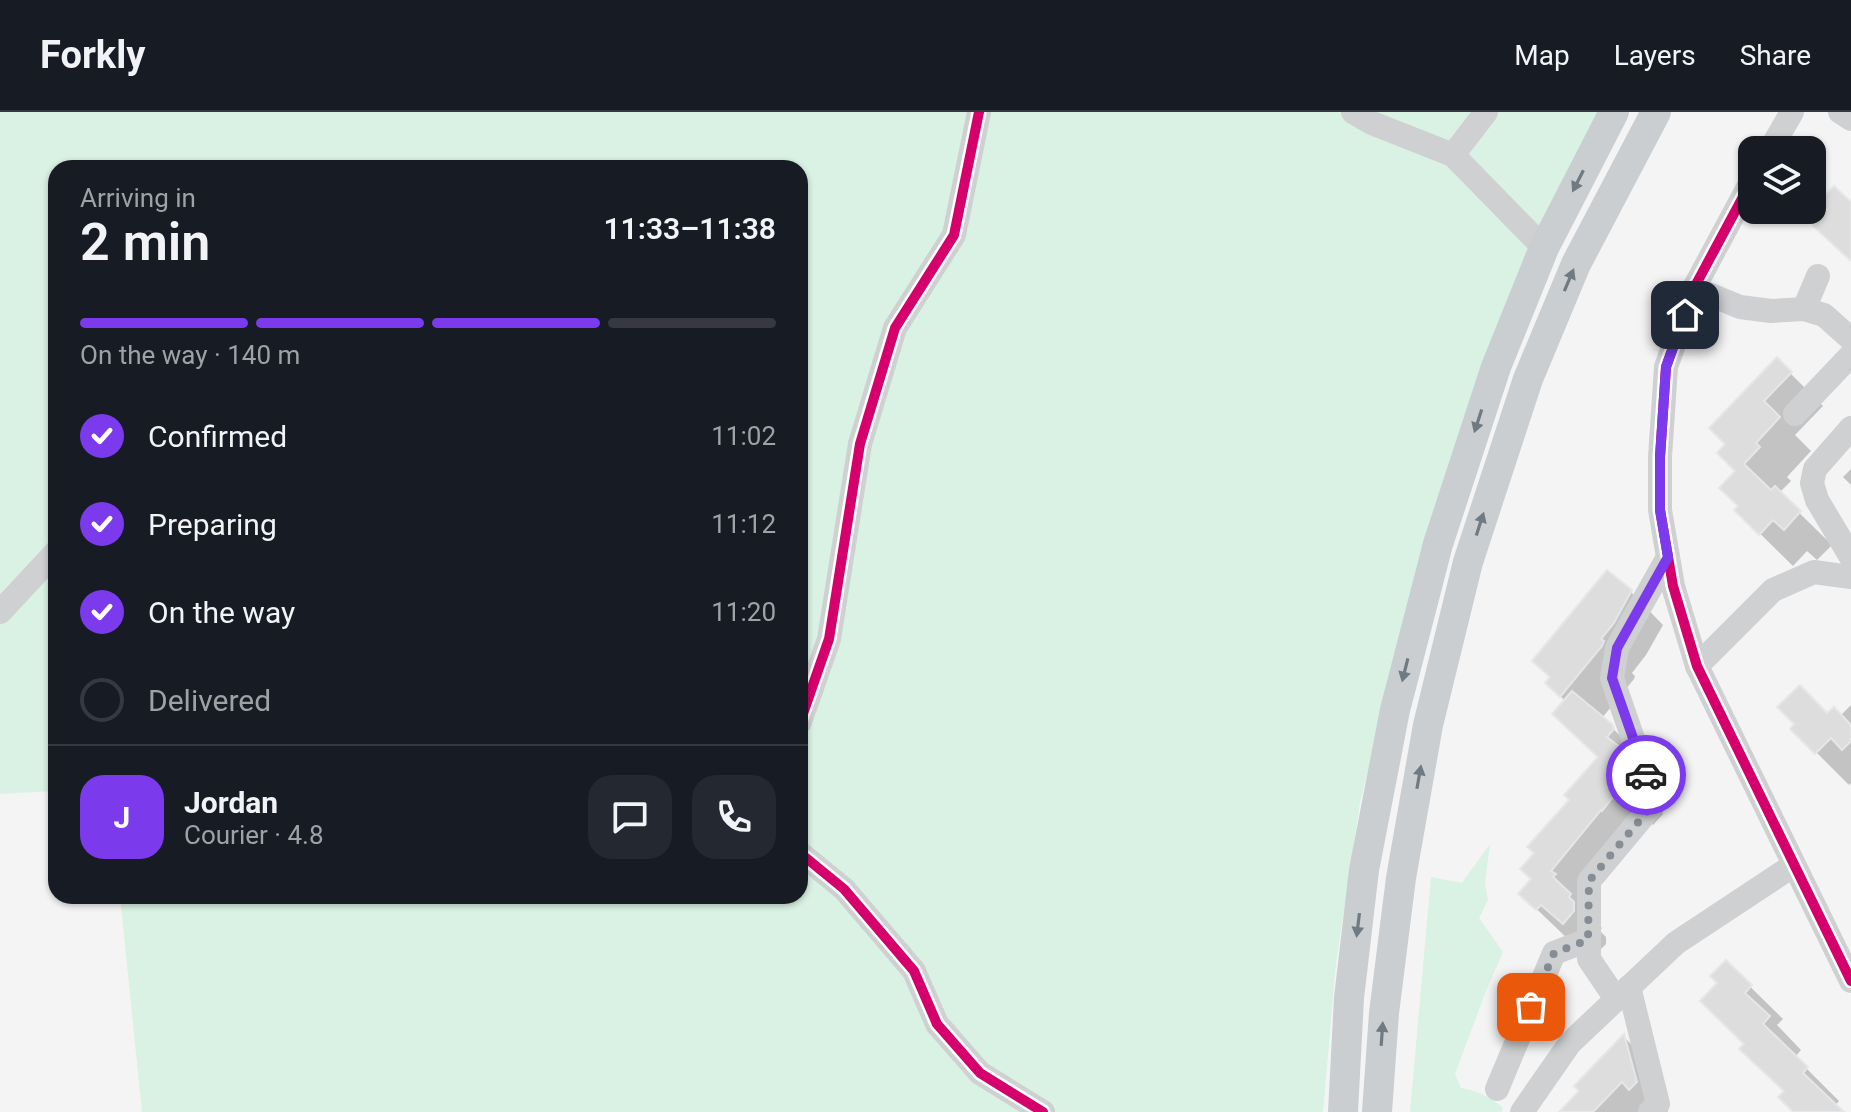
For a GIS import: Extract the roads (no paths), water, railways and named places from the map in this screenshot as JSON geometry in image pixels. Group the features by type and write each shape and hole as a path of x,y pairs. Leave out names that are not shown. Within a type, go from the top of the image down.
{"main road":[{"path":"1343,1112 1349,998 1364,870 1395,710 1438,544 1496,367 1544,248 1614,112"},
{"path":"1377,1112 1384,1013 1401,878 1428,725 1468,562 1534,365 1576,264 1656,112"}],"street":[{"path":"808,699 829,639 860,444 895,328 954,235 979,112"},
{"path":"1353,112 1372,123 1453,155 1544,248"},
{"path":"1453,155 1486,112"},
{"path":"1778,136 1792,112"},
{"path":"1840,112 1851,119"},
{"path":"1738,206 1694,288 1666,367 1660,510 1673,586 1697,666 1851,981"},
{"path":"1804,309 1818,276"},
{"path":"1694,288 1740,307 1771,311 1804,309 1824,315 1851,339"},
{"path":"1795,414 1851,355"},
{"path":"1851,428 1815,469 1812,483 1817,500 1851,557"},
{"path":"1650,1112 1658,1104 1622,993 1589,959 1589,881 1655,802 1612,678 1617,648 1668,557"},
{"path":"0,612 48,561"},
{"path":"1697,666 1773,590 1814,572 1851,577"},
{"path":"808,860 844,889 914,971 937,1024 980,1073 1043,1112"},
{"path":"1522,1112 1570,1043 1676,943 1794,865"},
{"path":"1497,1089 1554,953 1588,940"}]}
